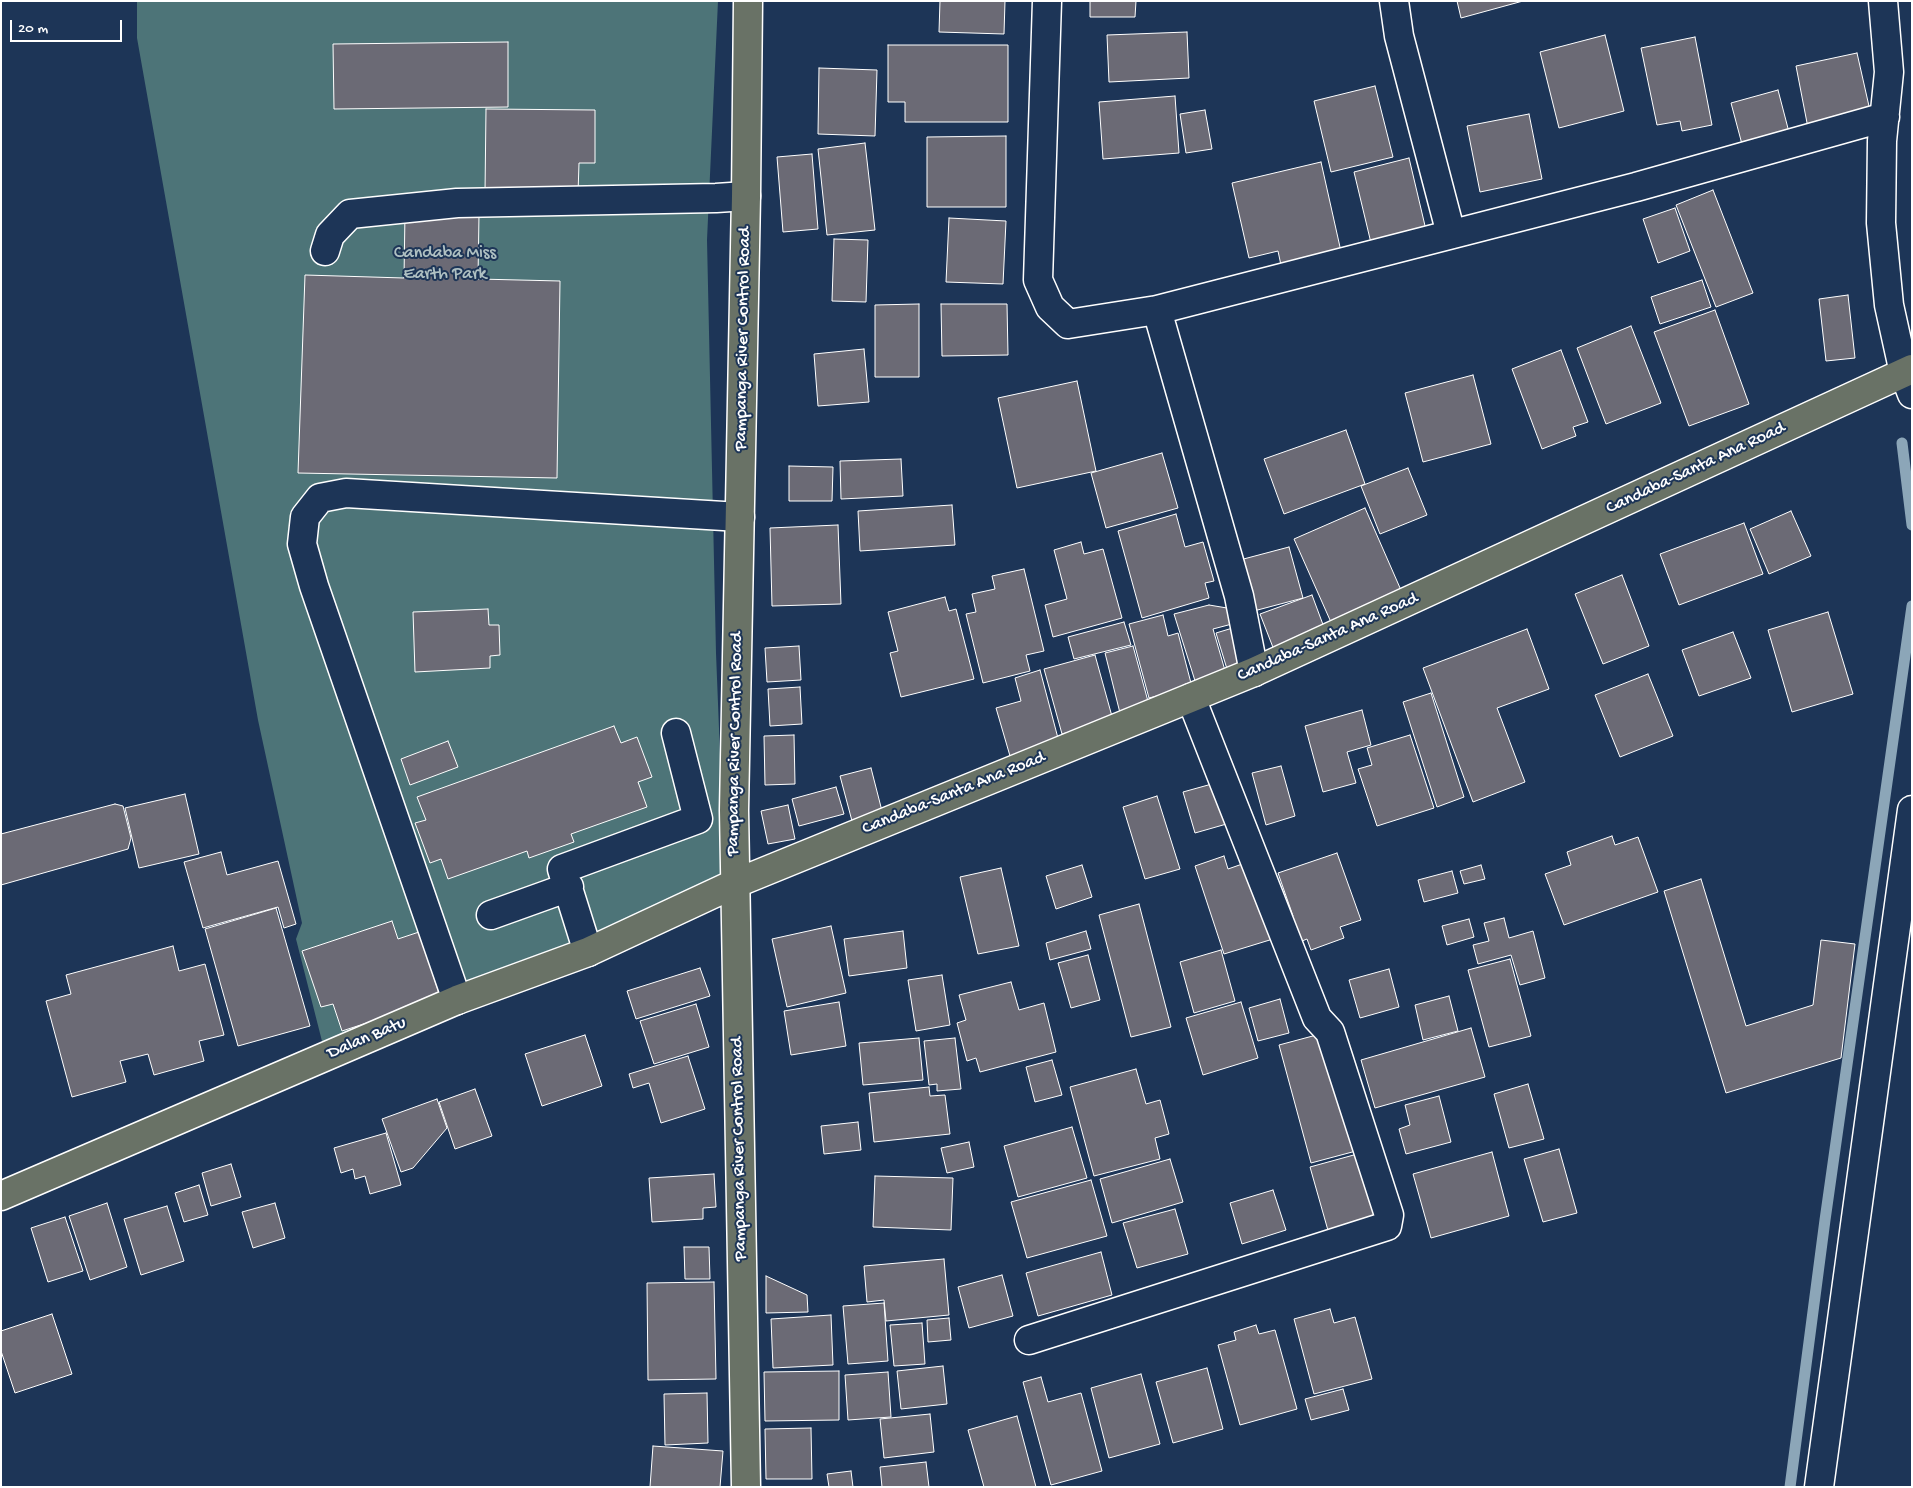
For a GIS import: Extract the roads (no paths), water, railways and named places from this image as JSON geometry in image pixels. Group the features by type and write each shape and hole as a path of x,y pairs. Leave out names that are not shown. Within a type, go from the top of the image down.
{"main road":[{"name":"Pampanga River Control Road","path":"746,1487 734,810 748,1"},
{"name":"Candaba-Santa Ana Road","path":"734,884 1254,672 1909,379"},
{"name":"Dalan Batu","path":"1,1196 457,1000 588,952 734,884"}],"street":[{"path":"1047,1 1038,280 1050,307 1068,324 1157,310 1636,187 1884,117"},
{"path":"1394,1 1399,36 1451,234"},
{"path":"1883,1 1889,72 1882,141 1881,224 1889,305 1909,379"},
{"path":"325,250 330,235 350,214 457,203 746,196"},
{"path":"1157,310 1239,596 1254,672"},
{"path":"457,1000 314,586 302,544 305,518 320,498 346,494 740,517"},
{"path":"1028,1340 1387,1226 1389,1215 1330,1032 1317,1018 1191,698"},
{"path":"676,733 698,819"},
{"path":"588,952 562,869 698,819 734,810"},
{"path":"1819,1487 1912,810"},
{"path":"491,915 569,887"}],"waterway":[{"path":"1902,443 1912,525"},
{"path":"1790,1487 1825,1220 1912,606"}],"park label":[{"name":"Candaba Miss Earth Park","path":"445,264"}]}
